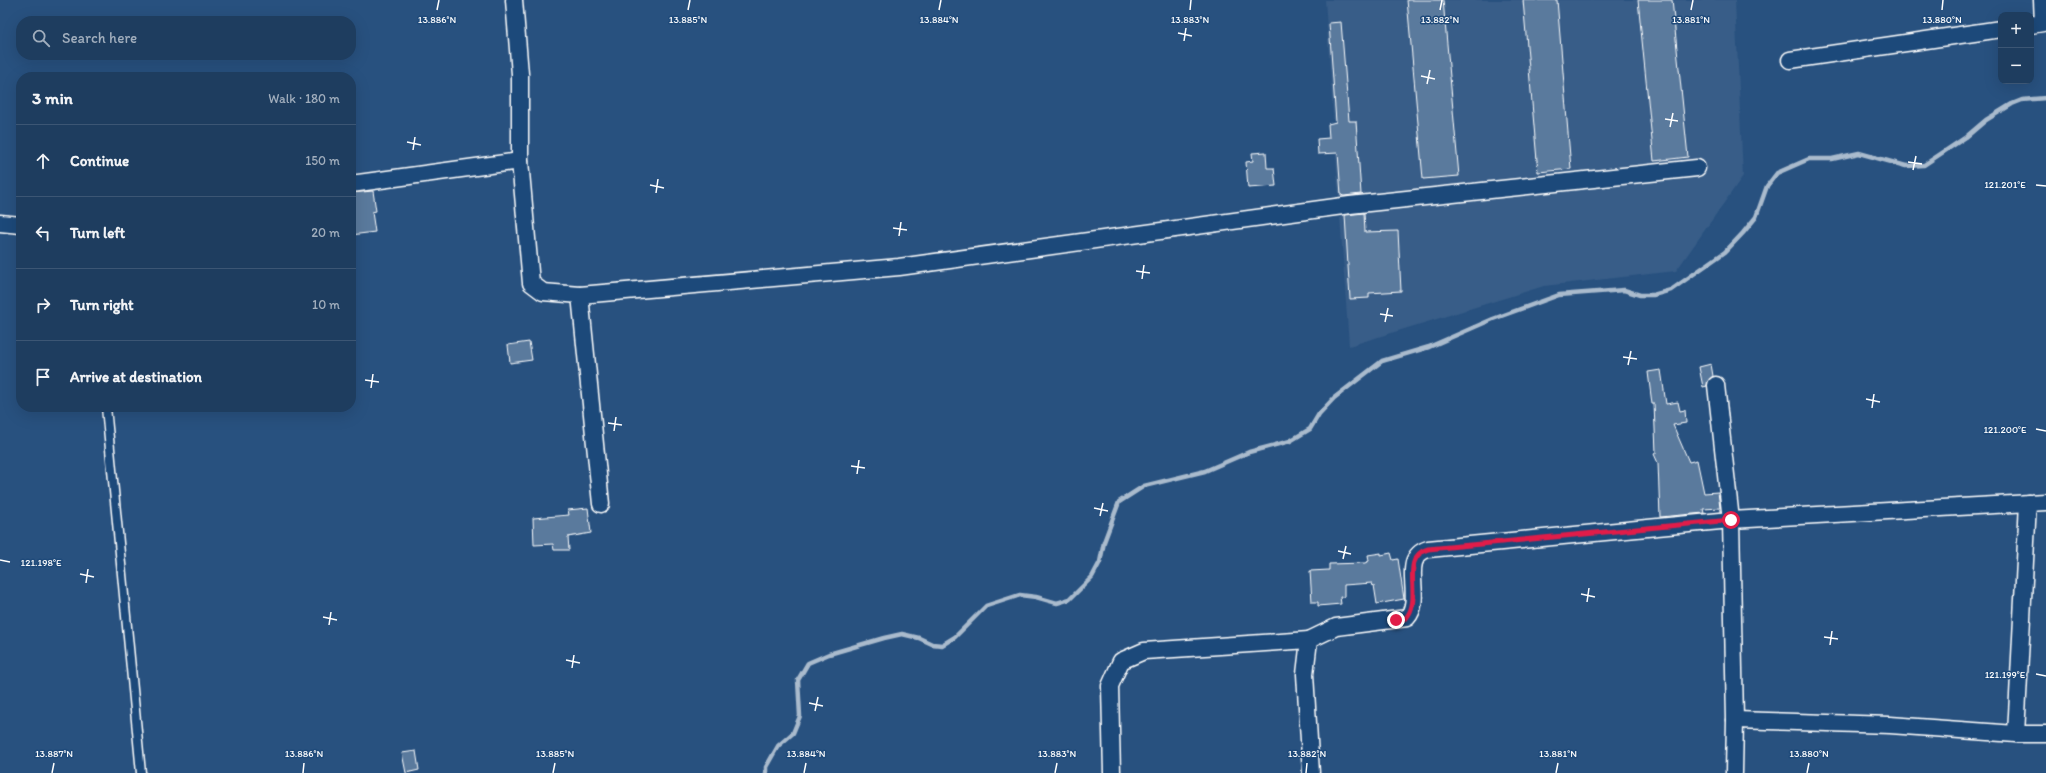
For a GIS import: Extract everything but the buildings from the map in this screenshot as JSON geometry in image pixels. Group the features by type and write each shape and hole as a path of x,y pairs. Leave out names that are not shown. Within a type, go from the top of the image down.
{"street":[{"path":"514,0 520,74 520,161 531,283 543,292 580,295 899,267 1350,205 1697,168"},
{"path":"2034,24 2043,23 2042,0"},
{"path":"1790,60 1998,29"},
{"path":"356,183 520,161"},
{"path":"0,223 16,225"},
{"path":"580,295 602,504"},
{"path":"1716,385 1731,520 1735,720 1734,773"},
{"path":"1112,773 1110,686 1121,661 1144,651 1309,640 1336,627 1406,618 1412,608 1413,561 1420,551 1731,520 2046,502"},
{"path":"2016,734 2028,503"},
{"path":"1309,640 1305,674 1311,773"},
{"path":"1735,720 1890,725 2016,734 2046,734"}],"lane":[{"path":"106,412 141,773"}],"shaded area":[{"path":"1325,0 1735,0 1743,176 1676,271 1544,286 1349,346"}],"waterway":[{"path":"766,773 766,767 778,746 793,733 800,716 798,680 808,663 829,654 902,634 919,638 932,644 942,645 955,637 986,606 1020,595 1036,597 1057,603 1070,599 1092,577 1100,562 1104,542 1119,502 1144,486 1205,471 1249,452 1290,441 1310,429 1319,414 1334,398 1382,361 1429,347 1493,319 1559,295 1624,290 1640,295 1653,295 1671,290 1725,252 1743,233 1756,217 1767,186 1777,173 1809,159 1832,159 1859,153 1906,166 1924,165 1966,137 1986,120 2012,104 2022,100 2046,98"}],"route":[{"path":"1396,620 1406,618 1410,614 1414,593 1412,566 1413,561 1420,551 1731,520"}]}
